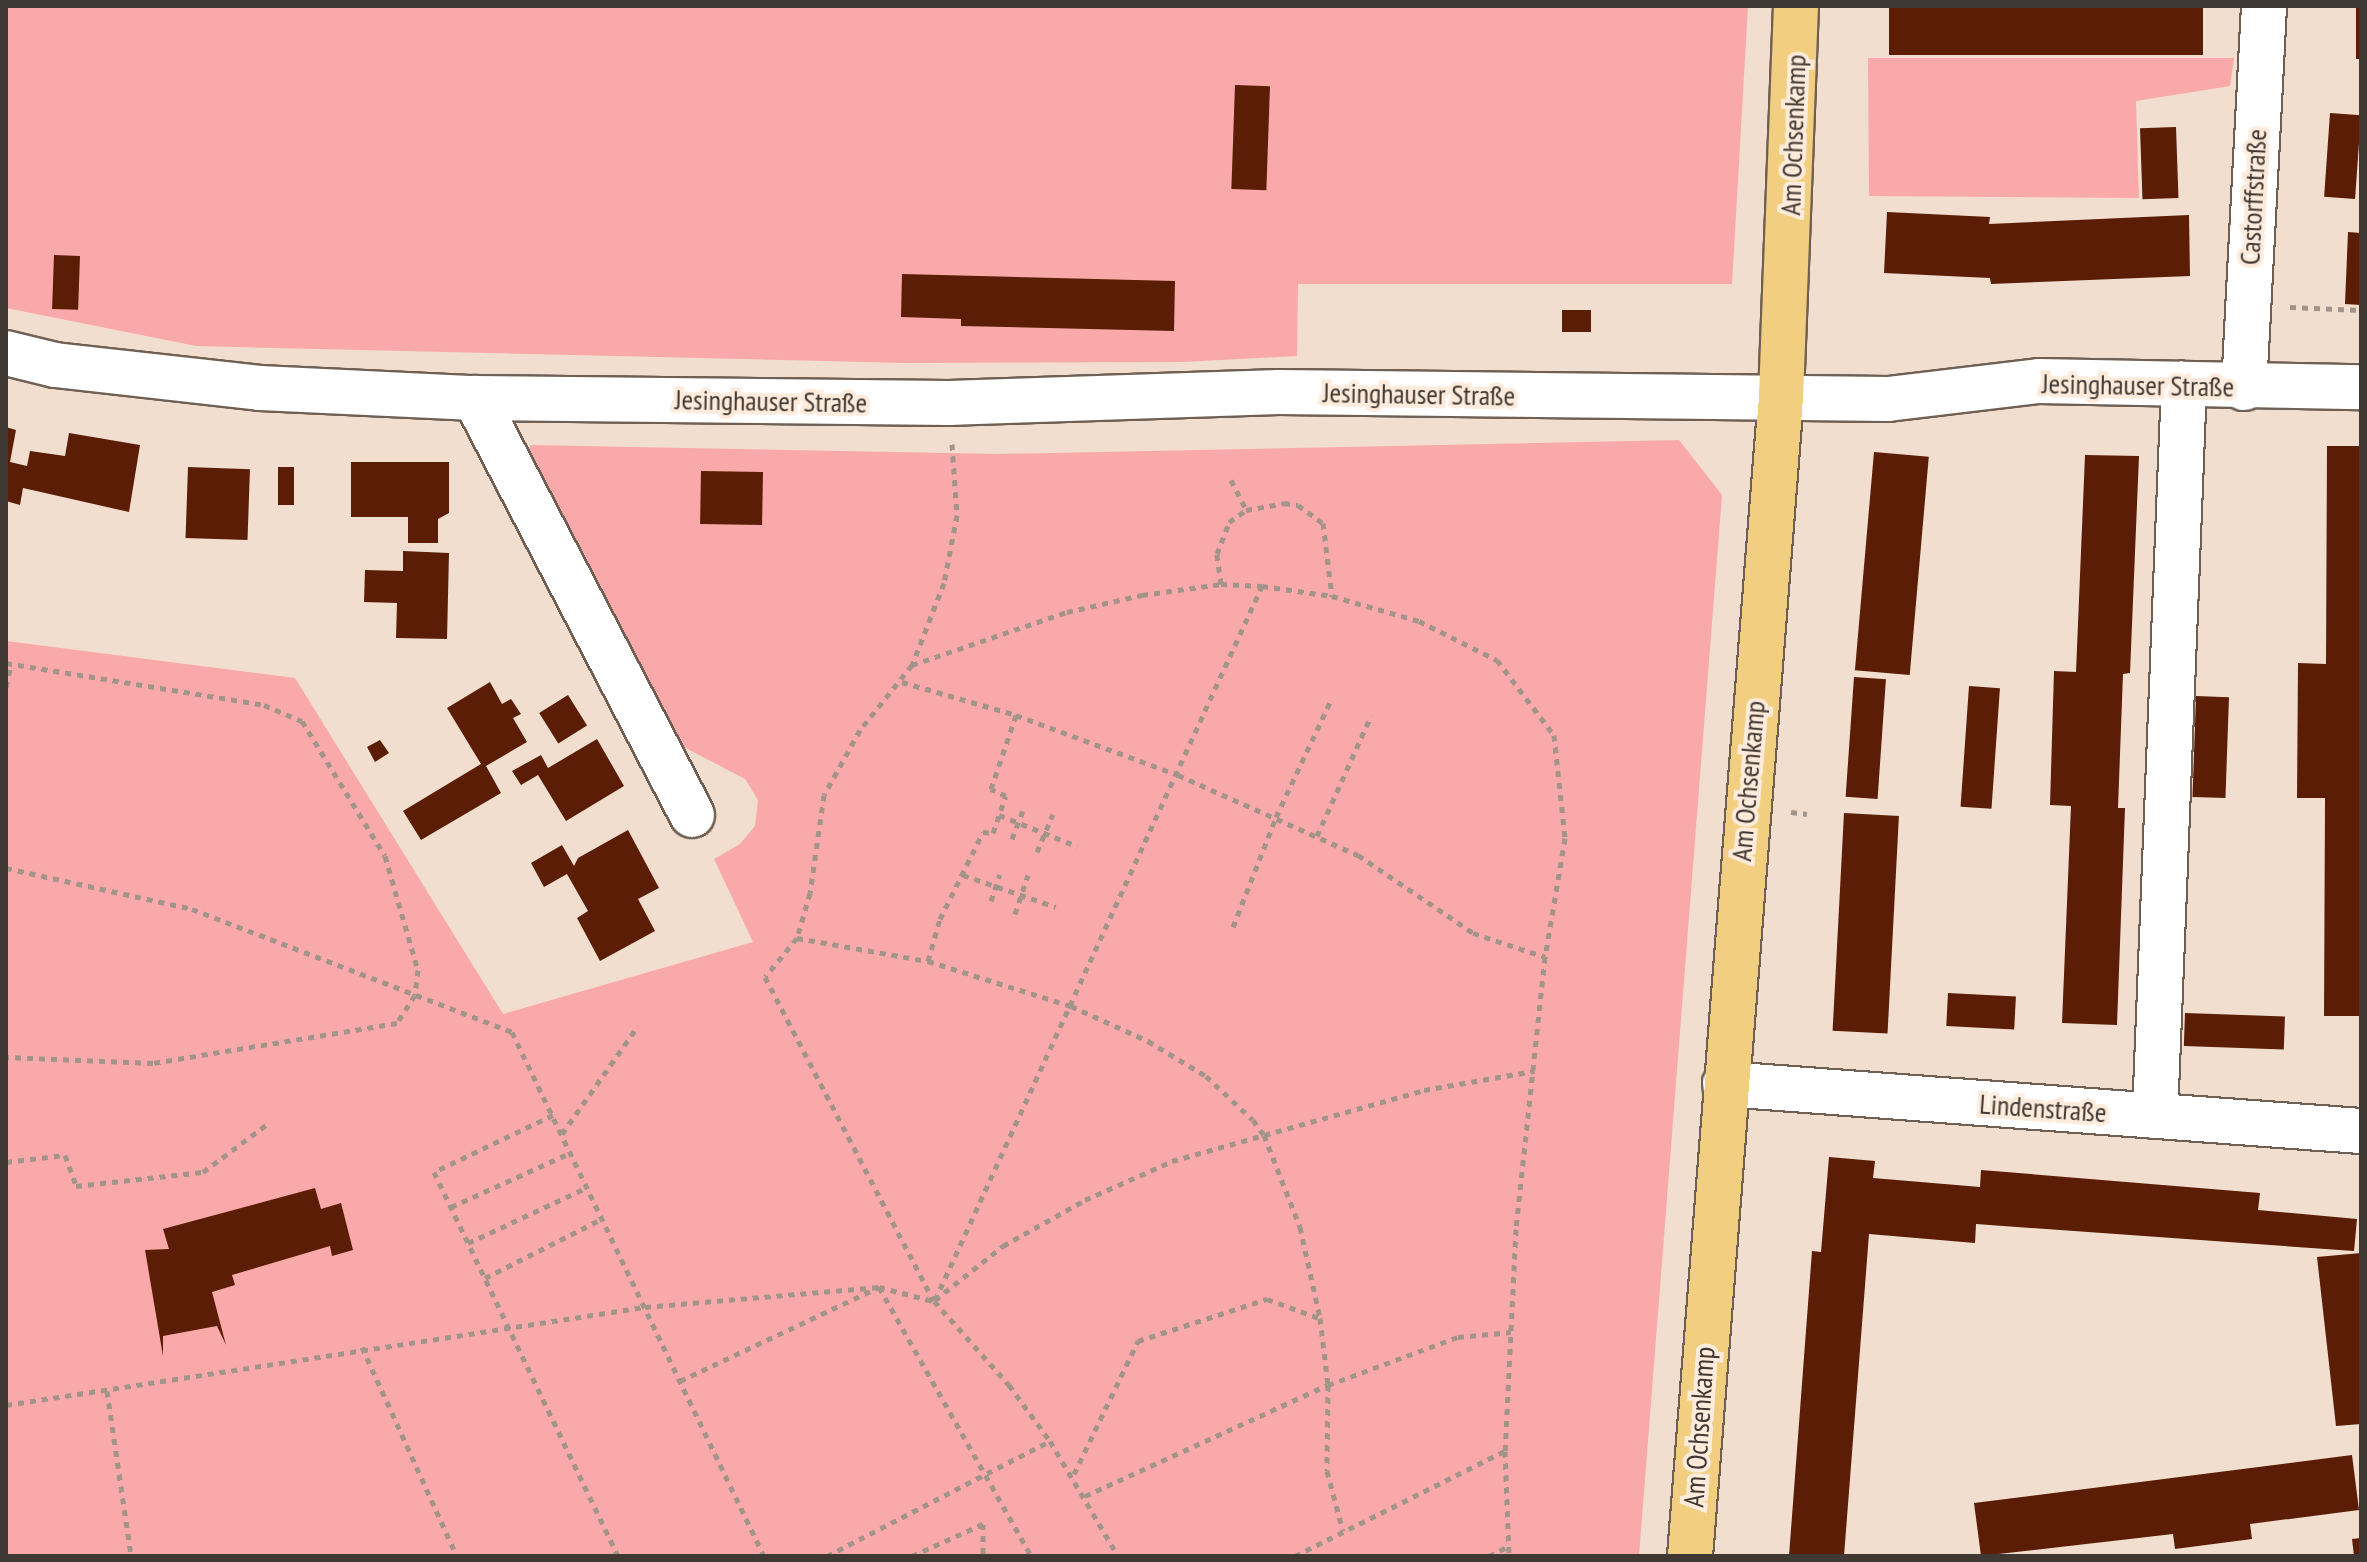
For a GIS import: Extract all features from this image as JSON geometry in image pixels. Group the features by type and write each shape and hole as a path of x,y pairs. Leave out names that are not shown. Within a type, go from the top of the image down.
{"main road":[{"name":"Am Ochsenkamp","path":"1690,1556 1781,396 1796,6"}],"street":[{"name":"Castorffstraße","path":"2244,388 2264,6"},
{"name":"Jesinghauser Straße","path":"6,353 55,365 260,388 475,398 949,403 1279,392 1888,399 2039,381 2244,388 2361,387"},
{"path":"2155,1116 2184,384"},
{"path":"475,398 692,815"},
{"name":"Lindenstraße","path":"1725,1084 2361,1131"}],"path":[{"path":"2247,304 2361,310"},
{"path":"949,403 957,515 954,549 912,665 902,682 860,730 824,795 810,893 797,938 765,977 934,1301 1074,1474 1118,1556"},
{"path":"1231,480 1246,510"},
{"path":"1221,584 1217,554 1229,522 1246,510 1284,503 1323,523 1332,596"},
{"path":"912,665 1067,612 1221,584 1262,586 1332,596 1419,621 1497,660 1554,735 1565,838 1545,957 1516,1229 1505,1451 1509,1556"},
{"path":"934,1301 1178,775 1262,586"},
{"path":"6,687 9,664 264,705 302,721 385,856 418,970 415,995 397,1023 153,1063 6,1057"},
{"path":"902,682 1016,715 1178,775 1358,855 1473,933 1545,957"},
{"path":"1233,927 1276,817 1331,700"},
{"path":"928,961 940,919 983,832 993,833 1006,796 991,789 1016,715"},
{"path":"1317,836 1371,716"},
{"path":"1012,839 1024,808"},
{"path":"1037,852 1053,814"},
{"path":"999,815 1077,846"},
{"path":"6,868 192,909 512,1032 764,1556"},
{"path":"991,901 1000,874"},
{"path":"963,875 1056,907"},
{"path":"1015,914 1028,875"},
{"path":"797,938 928,961 1071,1006 1148,1041 1206,1076 1264,1135 1300,1227 1320,1318 1328,1385 1327,1471 1343,1531"},
{"path":"562,1134 638,1026"},
{"path":"934,1301 1003,1246 1085,1200 1172,1161 1424,1090 1534,1071"},
{"path":"553,1115 434,1172 618,1556"},
{"path":"6,1162 65,1155 76,1186 203,1172 266,1125"},
{"path":"451,1207 570,1153"},
{"path":"468,1243 586,1188"},
{"path":"485,1278 600,1220"},
{"path":"6,1405 107,1391 362,1347 645,1307 879,1287 934,1301"},
{"path":"680,1381 879,1287"},
{"path":"879,1287 1031,1556"},
{"path":"1074,1474 1138,1341 1267,1299 1320,1318"},
{"path":"1085,1496 1328,1385 1458,1337 1511,1332"},
{"path":"362,1347 457,1556"},
{"path":"107,1391 131,1556"},
{"path":"827,1556 1050,1441"},
{"path":"1295,1556 1505,1451"},
{"path":"912,1556 983,1524 983,1556"},
{"path":"1489,1556 1509,1546"}],"shaded area":[{"path":"6,6 1748,6 1732,284 1298,284 1297,356 1183,362 905,363 196,346 6,308"},
{"path":"1868,58 2234,58 2230,86 2136,101 2139,198 1869,196"},
{"path":"1679,440 1722,495 1639,1556 6,1556 6,641 295,678 503,1014 753,942 714,859 740,844 755,826 758,800 745,779 678,744 526,455 531,445 999,454"}],"building":[{"path":"1889,6 2203,6 2203,55 1889,55"},
{"path":"2356,6 2361,6 2361,59 2356,59"},
{"path":"1235,85 1270,86 1266,190 1231,189"},
{"path":"2330,113 2361,115 2355,199 2324,197"},
{"path":"2176,127 2178,198 2142,199 2140,128"},
{"path":"1887,212 1990,217 1989,224 2189,215 2190,276 1991,284 1990,278 1884,273"},
{"path":"2348,232 2361,233 2361,305 2345,304"},
{"path":"54,255 80,256 78,310 52,309"},
{"path":"902,274 1175,281 1174,331 961,326 961,319 901,317"},
{"path":"1562,310 1591,310 1591,332 1562,332"},
{"path":"6,427 16,430 10,462 27,466 30,451 65,456 69,433 140,445 129,512 23,488 20,505 6,501"},
{"path":"2327,446 2361,446 2361,1016 2324,1016 2325,798 2297,798 2298,663 2326,664"},
{"path":"1874,452 1929,457 1910,675 1855,670"},
{"path":"2085,455 2139,456 2130,673 2123,674 2118,808 2125,808 2117,1025 2062,1023 2071,806 2050,805 2054,671 2076,672"},
{"path":"351,462 449,462 449,513 438,519 438,543 408,543 408,517 351,517"},
{"path":"188,467 250,469 247,540 186,538"},
{"path":"278,467 294,467 294,505 278,505"},
{"path":"701,471 763,472 762,525 700,524"},
{"path":"403,551 449,553 447,639 396,638 397,603 364,602 365,570 403,571"},
{"path":"1854,677 1886,679 1878,799 1846,797"},
{"path":"490,682 502,704 511,699 521,714 513,718 527,742 486,766 501,793 421,840 403,811 481,764 447,708"},
{"path":"1969,686 2000,688 1991,809 1961,807"},
{"path":"568,695 587,726 558,744 539,713"},
{"path":"2196,696 2229,697 2225,798 2192,797"},
{"path":"597,739 624,786 566,821 538,775 521,785 512,771 541,755 548,768"},
{"path":"380,740 389,753 375,762 367,747"},
{"path":"1844,813 1899,816 1888,1034 1833,1031"},
{"path":"628,830 659,888 638,899 655,931 600,961 577,918 588,911 567,874 544,887 531,863 562,845 574,866 578,858"},
{"path":"1948,993 2016,997 2014,1030 1946,1026"},
{"path":"2185,1013 2285,1016 2284,1049 2184,1046"},
{"path":"1829,1157 1875,1161 1873,1178 1980,1187 1981,1170 2260,1193 2258,1210 2357,1219 2354,1251 1976,1224 1975,1243 1869,1234 1844,1556 1789,1556 1812,1251 1821,1252"},
{"path":"315,1188 321,1209 341,1203 353,1250 332,1256 330,1246 232,1275 235,1285 212,1292 226,1345 217,1326 163,1336 163,1356 145,1250 169,1249 163,1229"},
{"path":"2361,1253 2361,1424 2336,1426 2317,1257"},
{"path":"2352,1455 2359,1510 2250,1524 2252,1539 2175,1549 2173,1534 1981,1556 1974,1503"},
{"path":"2361,1538 2361,1556 2354,1556 2352,1539"}]}
